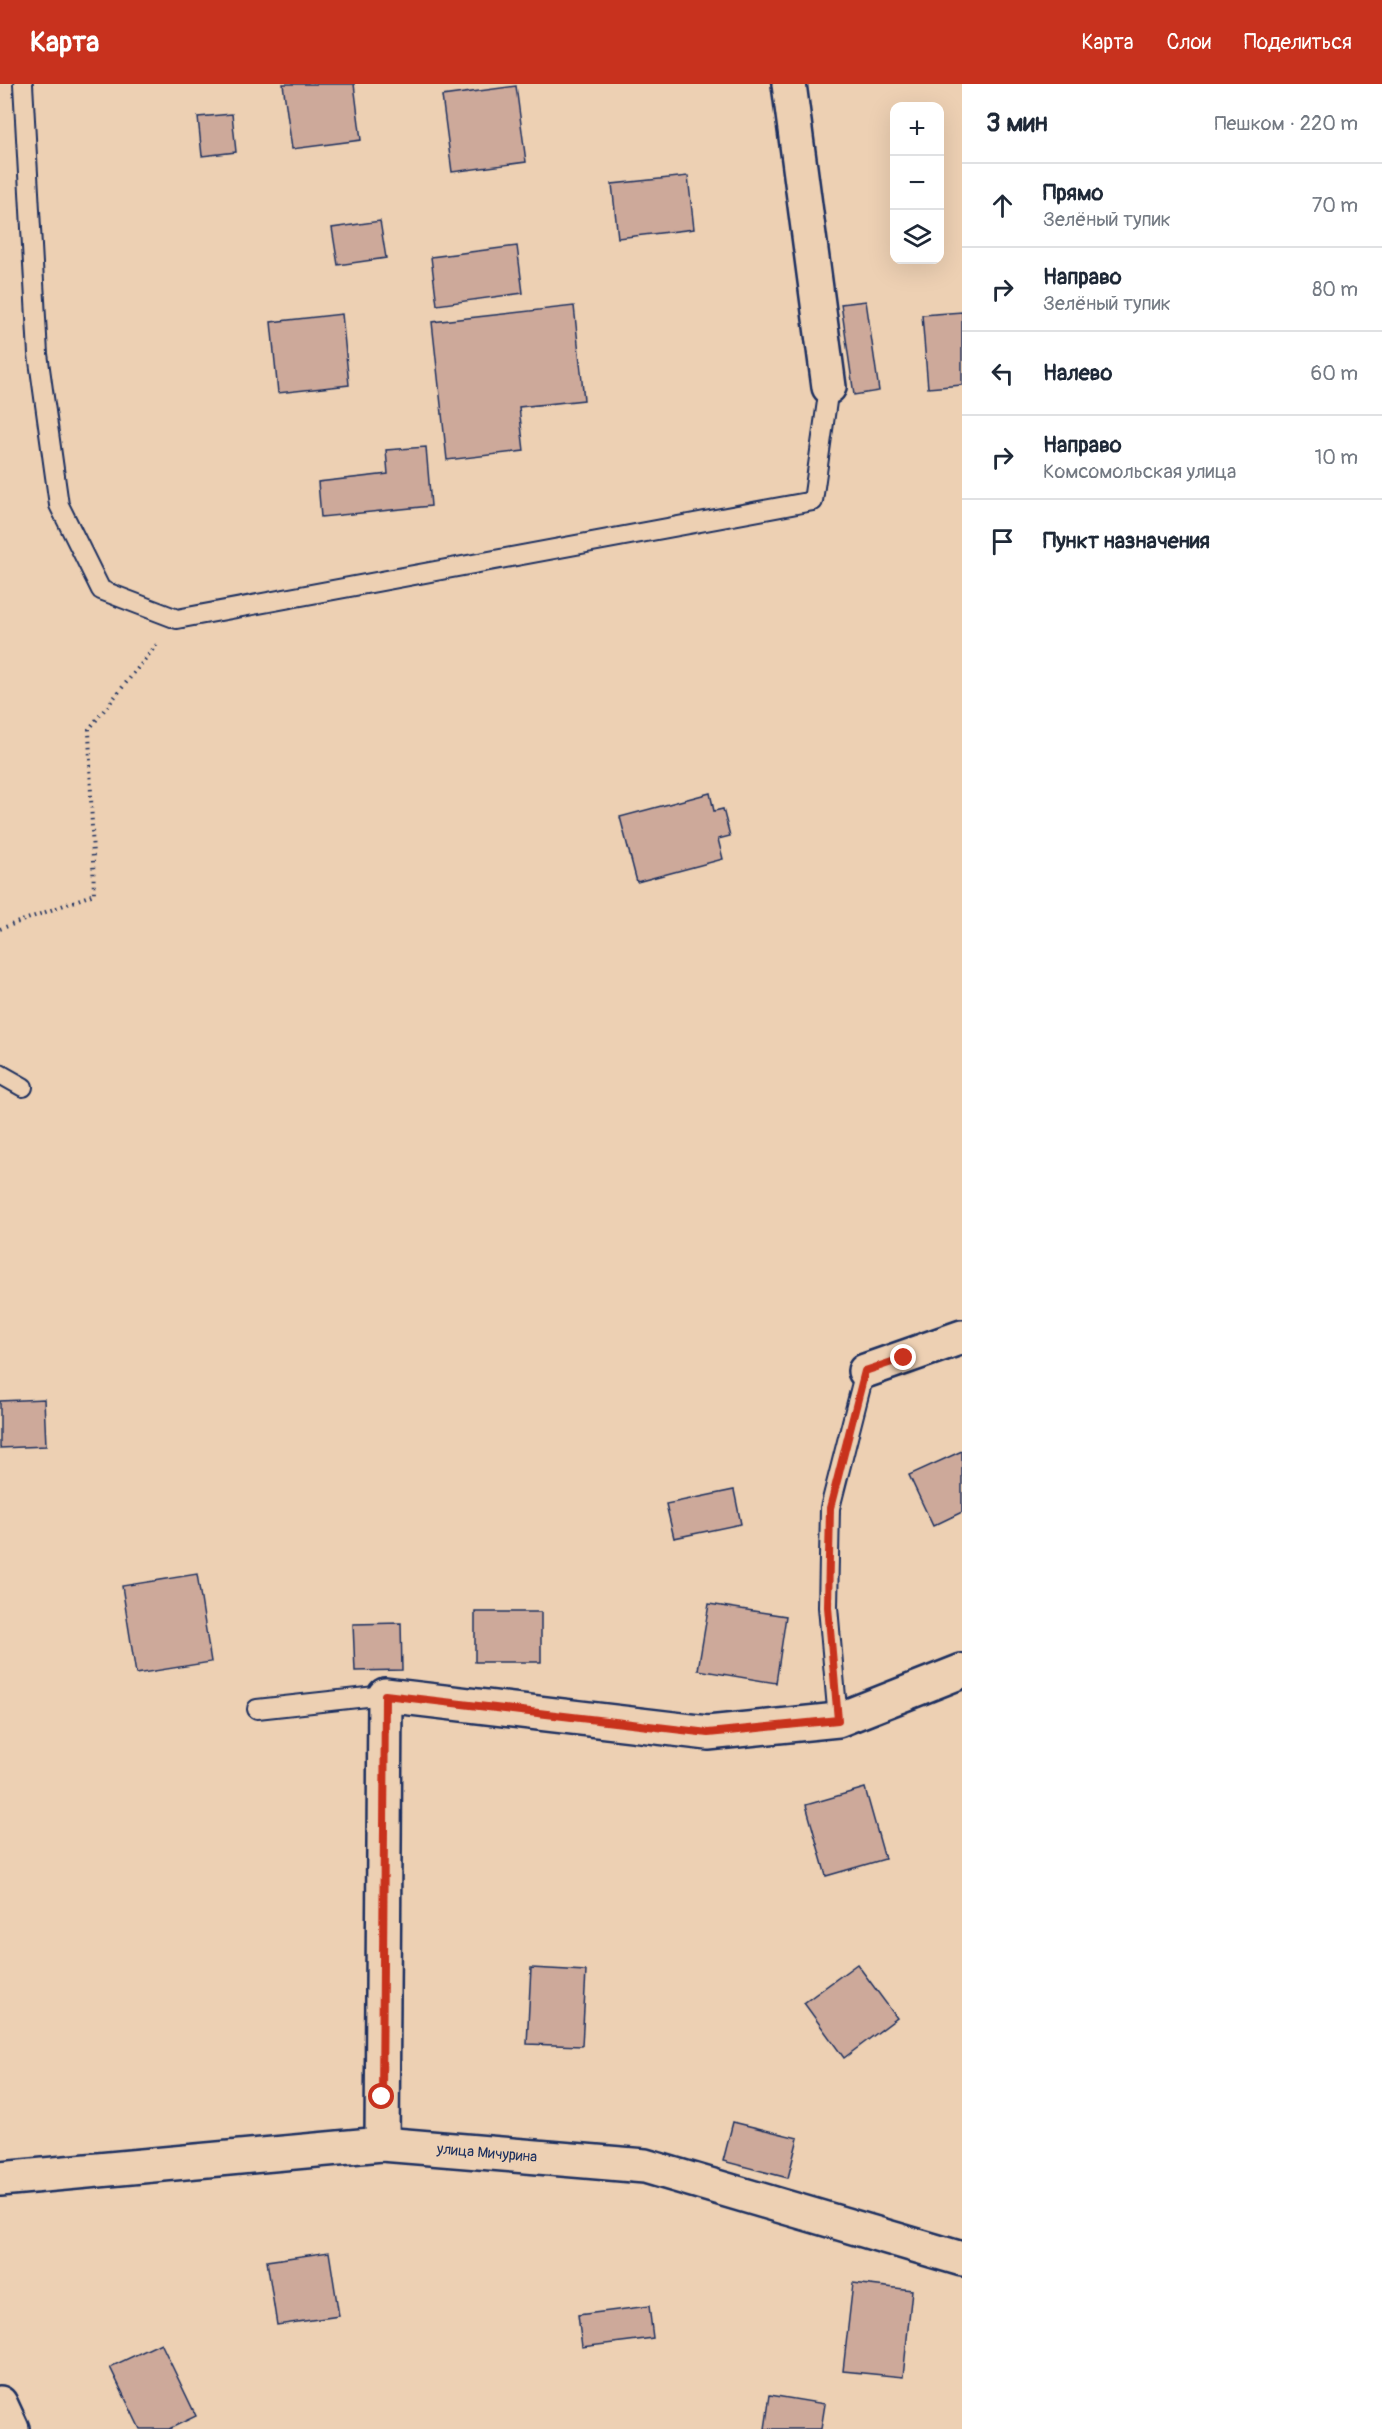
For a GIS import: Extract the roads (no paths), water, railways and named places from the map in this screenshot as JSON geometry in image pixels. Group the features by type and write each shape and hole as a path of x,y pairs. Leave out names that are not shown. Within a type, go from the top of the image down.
{"street":[{"path":"789,84 829,387"},
{"path":"865,1371 962,1337"},
{"path":"382,2144 385,1695 708,1733 838,1720 962,1671"},
{"name":"улица Мичурина","path":"0,2179 382,2144 645,2166 962,2259"},
{"path":"0,2403 12,2429"}],"lane":[{"path":"23,84 38,354 59,505 101,590 177,619 813,501 829,387"},
{"path":"0,1074 24,1087"},
{"path":"838,1720 828,1607 830,1508 865,1371"},
{"path":"257,1709 385,1695"}]}
